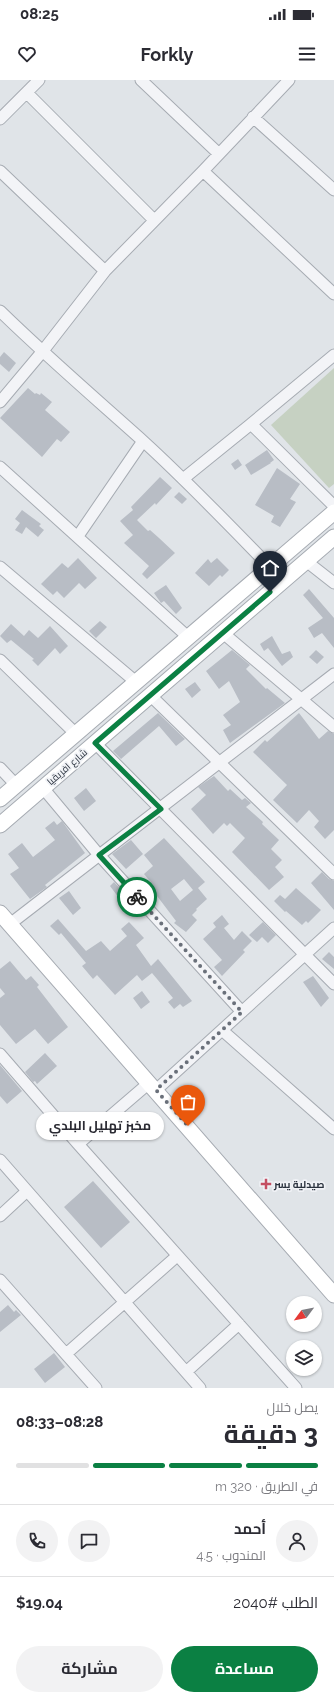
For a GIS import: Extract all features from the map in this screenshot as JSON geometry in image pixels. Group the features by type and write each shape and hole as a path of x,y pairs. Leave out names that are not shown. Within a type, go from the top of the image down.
{"street":[{"path":"0,119 39,80"},
{"path":"142,80 218,153"},
{"path":"0,402 42,352 105,271 203,171 218,153 287,81"},
{"path":"27,93 154,220"},
{"path":"253,118 334,190"},
{"path":"0,171 105,271"},
{"path":"203,171 334,294"},
{"path":"0,311 42,352 143,441 270,567"},
{"path":"183,479 334,355"},
{"path":"251,424 334,506"},
{"path":"78,536 143,441"},
{"path":"0,467 188,637"},
{"name":"شارع افريقيا","path":"0,799 334,512"},
{"name":"شارع افريقيا","path":"0,825 334,537"},
{"path":"306,561 334,583"},
{"path":"0,567 136,682"},
{"path":"223,633 334,727"},
{"path":"0,660 76,734"},
{"path":"334,674 219,762 161,809 99,855 5,918 334,1295"},
{"path":"150,695 334,874"},
{"path":"95,743 334,984"},
{"path":"0,768 16,786"},
{"path":"43,788 99,855 242,1012"},
{"path":"78,1144 223,1031 334,928"},
{"path":"223,1031 334,1130"},
{"path":"0,1054 177,1256 296,1388"},
{"path":"0,1160 200,1388"},
{"path":"0,1216 27,1191"},
{"path":"66,1354 177,1256"},
{"path":"0,1280 96,1388"},
{"path":"186,1372 239,1324"}],"green space":[{"path":"334,368 334,484 329,488 271,425"}],"building":[{"path":"4,352 16,363 9,372 0,364 0,357"},
{"path":"28,388 35,394 40,395 41,393 52,402 45,410 70,432 61,442 57,439 42,457 0,418"},
{"path":"267,450 274,460 251,475 245,465"},
{"path":"238,459 242,465 235,470 231,464"},
{"path":"277,468 300,484 290,499 296,502 280,527 271,522 274,516 255,505"},
{"path":"160,477 172,488 156,505 155,503 137,520 175,553 147,579 142,574 149,566 124,543 133,535 120,521 133,510 131,507"},
{"path":"179,492 187,499 182,504 174,497"},
{"path":"22,510 41,524 39,526 44,530 38,537 26,527 22,534 15,530 20,523 15,519"},
{"path":"78,558 97,578 85,589 79,583 64,598 57,591 53,595 41,584 62,563 68,568"},
{"path":"217,558 229,570 222,577 220,575 209,586 195,573 208,559 211,563"},
{"path":"166,585 182,608 176,614 164,601 161,603 154,593"},
{"path":"309,589 334,618 334,648 322,633 314,638 308,628 323,618 303,595"},
{"path":"100,621 107,627 96,638 89,631"},
{"path":"11,624 24,636 29,630 38,638 50,626 68,646 60,654 55,648 38,666 32,660 34,659 11,640 7,643 0,636"},
{"path":"272,636 282,654 290,651 293,657 282,666 268,648 264,651 260,644"},
{"path":"232,650 250,665 246,669 266,689 267,688 285,703 230,743 223,730 231,725 223,715 240,702 229,681 219,689 206,671"},
{"path":"316,650 324,657 317,664 309,657"},
{"path":"195,682 201,690 192,698 185,689"},
{"path":"158,713 185,739 176,746 159,726 121,759 113,751"},
{"path":"299,713 319,739 328,731 334,734 334,830 325,839 314,827 319,821 309,810 297,823 273,800 287,785 253,752 265,740 267,742"},
{"path":"214,776 228,791 230,789 242,800 245,798 251,803 246,807 263,822 262,824 279,840 271,849 282,860 275,867 284,877 269,890 232,852 245,838 230,823 227,826 224,823 213,834 191,809 206,795 198,787"},
{"path":"86,788 96,801 84,811 74,798"},
{"path":"54,821 57,825 62,821 85,853 45,885 47,887 30,899 10,874 19,868 8,854 22,843 33,857 55,840 45,828"},
{"path":"164,838 205,882 198,888 207,899 192,915 197,920 186,932 174,923 176,921 151,888 154,886 144,874 153,866 144,855","holes":["184,879 193,890 180,901 171,889"]},
{"path":"131,840 143,854 126,869 112,854"},
{"path":"322,872 329,879 334,881 334,910 311,883"},
{"path":"114,882 125,894 119,898 110,886"},
{"path":"296,888 321,910 308,923 306,921 302,925 274,901 280,895 285,899"},
{"path":"69,891 81,908 73,915 59,898"},
{"path":"222,915 229,924 224,928 234,940 242,931 252,941 243,950 245,952 222,976 214,967 222,960 203,939 216,927 213,923"},
{"path":"58,919 86,951 101,941 110,951 127,936 121,929 129,922 144,938 136,945 151,966 158,959 192,1001 183,1007 180,1004 174,1009 168,1002 173,998 152,973 142,981 137,975 115,995 97,975 93,979 82,966 86,963 61,933 59,935 50,926"},
{"path":"263,922 276,935 268,943 262,937 257,942 249,935"},
{"path":"329,952 334,957 334,969 322,959"},
{"path":"10,961 26,980 31,976 39,985 37,987 68,1027 48,1044 35,1029 16,1044 0,1025 0,998 5,994 0,988 0,969"},
{"path":"313,976 329,998 321,1007 303,982"},
{"path":"142,991 150,1002 141,1009 133,998"},
{"path":"45,1053 57,1066 37,1084 35,1081 33,1082 25,1072"},
{"path":"0,1065 22,1091 7,1104 0,1096"},
{"path":"93,1181 130,1222 101,1248 64,1207"},
{"path":"8,1305 14,1312 16,1310 21,1315 0,1332 0,1312"},
{"path":"54,1353 65,1367 45,1383 34,1369"}],"way so far":[{"path":"137,897 242,1012 223,1031 156,1090 188,1126"}],"place":[{"name":"مخبز تهليل البلدي","path":"188,1126"},
{"name":"صيدلية يسر","path":"266,1184"}],"route":[{"path":"137,897 99,855 161,809 95,743 270,592"}]}
